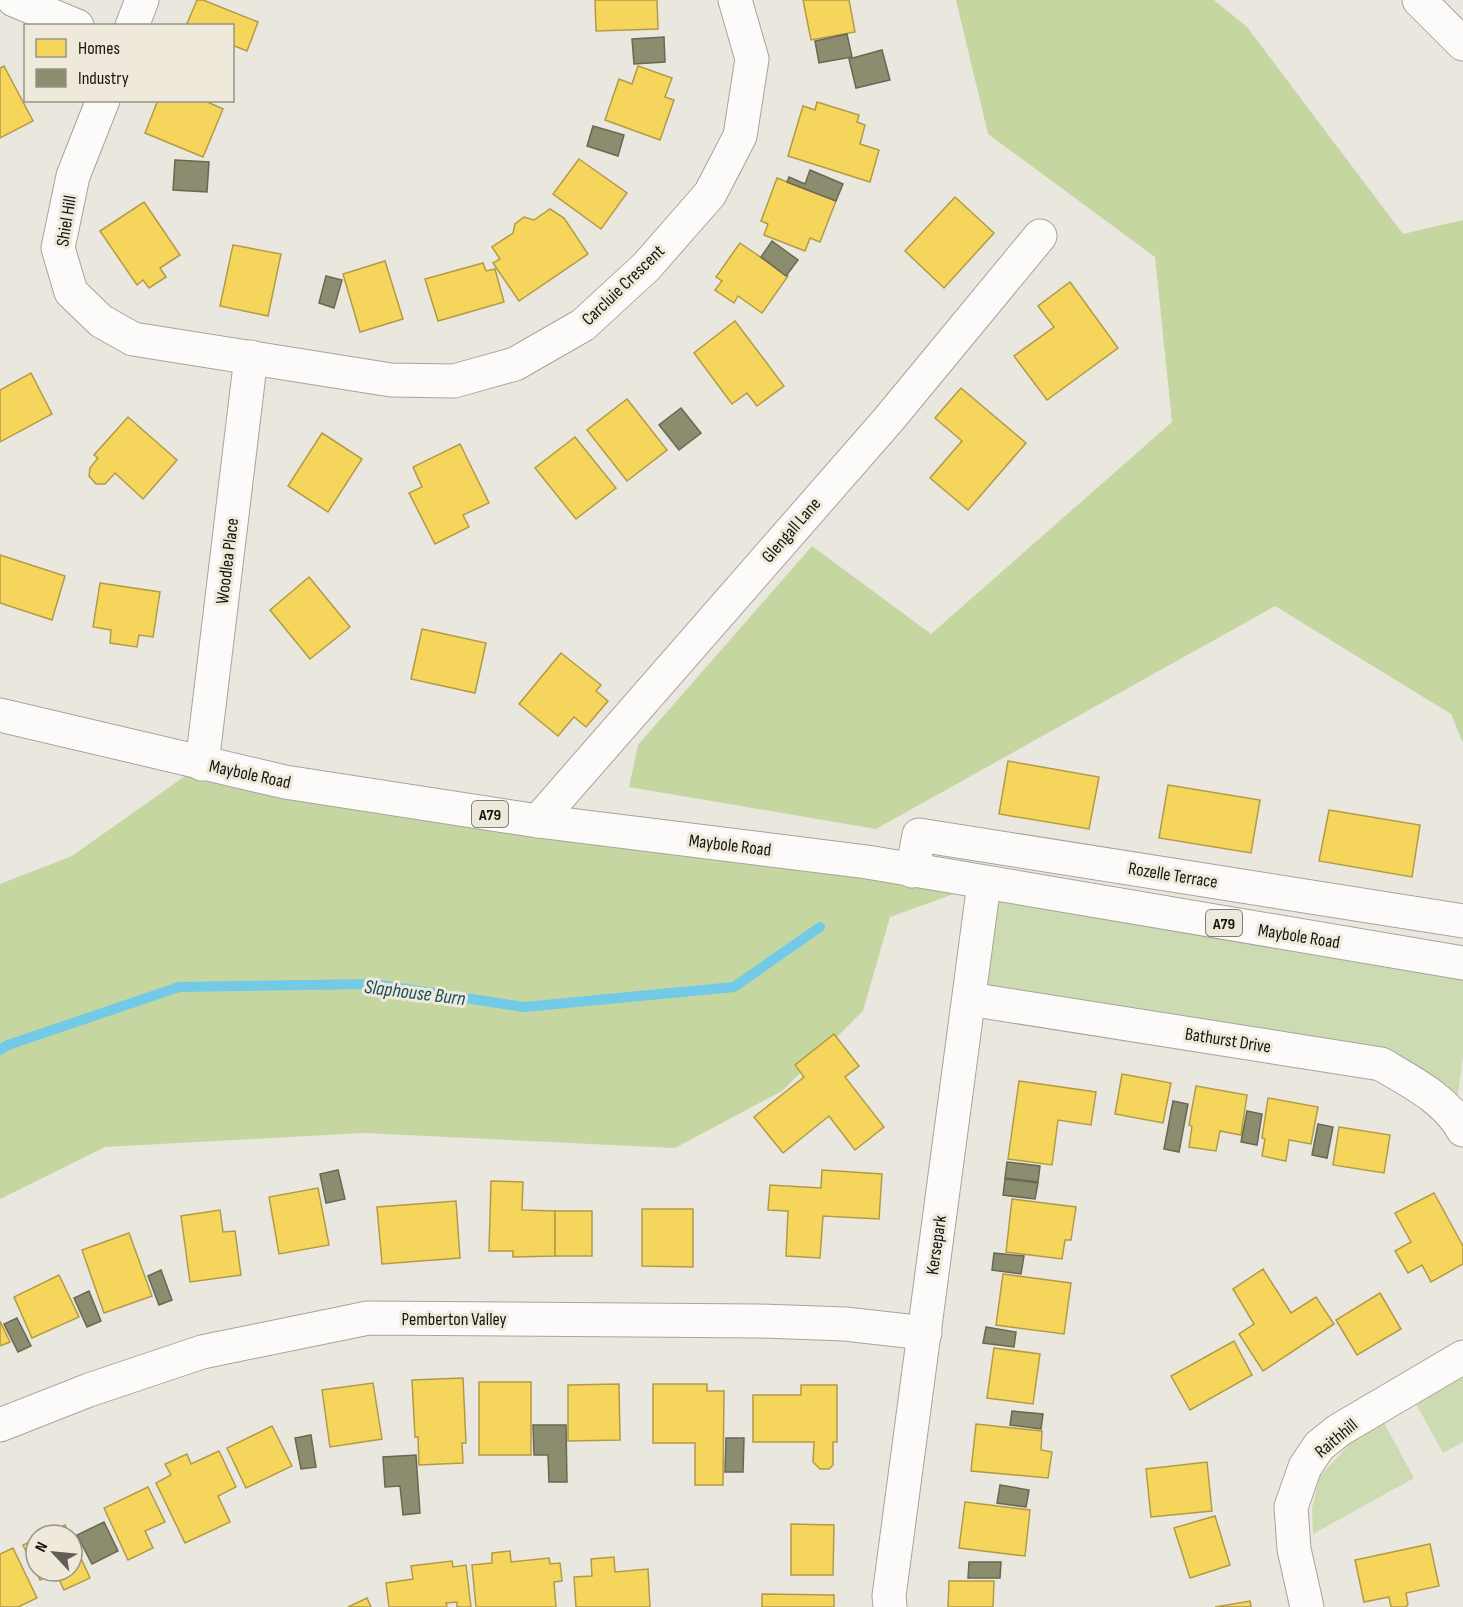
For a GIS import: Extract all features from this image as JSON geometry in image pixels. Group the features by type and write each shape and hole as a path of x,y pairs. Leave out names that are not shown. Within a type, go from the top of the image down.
{"main road":[{"path":"14,0 72,24"},
{"path":"133,24 142,0"},
{"name":"Carcluie Crescent","path":"251,357 391,380 454,381 515,364 583,325 646,267 710,194 740,136 752,59 735,0"},
{"path":"1419,0 1463,44"},
{"name":"Shiel Hill","path":"102,102 73,176 58,248 71,292 101,321 133,339 251,357"},
{"name":"Glengall Lane","path":"538,821 889,419 1040,236"},
{"name":"Woodlea Place","path":"202,764 251,357"},
{"name":"Maybole Road","path":"0,716 285,782 538,821 867,862 1463,963"},
{"name":"Rozelle Terrace","path":"912,871 919,835 1463,921"},
{"name":"Kersepark","path":"890,1607 984,883"},
{"name":"Bathurst Drive","path":"969,999 1381,1064 1420,1087 1455,1115 1463,1130"},
{"name":"Pemberton Valley","path":"0,1425 89,1390 202,1352 368,1318 845,1324 925,1333"},
{"name":"Raithhill","path":"1306,1607 1294,1549 1291,1507 1305,1467 1319,1446 1339,1430 1463,1357"}],"green space":[{"path":"956,0 1214,0 1247,27 1403,234 1463,220 1463,743 1451,714 1275,606 876,829 629,787 638,745 812,546 931,634 1172,422 1155,257 988,134"},
{"path":"202,764 984,883 890,917 863,1011 782,1091 675,1148 364,1133 105,1147 0,1199 0,884 72,856"},
{"path":"984,883 1463,963 1463,1057 1455,1115 1420,1087 969,999"},
{"path":"1463,1375 1463,1442 1443,1453 1415,1402"},
{"path":"1383,1421 1414,1478 1313,1534 1312,1508 1320,1476 1357,1436"}],"building: Homes":[{"path":"197,0 203,0 258,22 247,51 234,46 234,24 187,24"},
{"path":"595,0 657,0 658,29 596,31"},
{"path":"803,0 849,0 855,32 811,40"},
{"path":"4,66 33,121 0,138 0,68"},
{"path":"638,66 672,78 665,97 674,100 660,140 605,120 619,79 632,84"},
{"path":"157,102 207,102 223,109 203,157 145,133"},
{"path":"817,102 859,115 857,122 865,125 860,144 879,150 870,182 788,156 803,106 815,110"},
{"path":"579,159 627,193 601,229 553,194"},
{"path":"777,178 836,201 820,242 810,238 805,251 764,235 768,224 761,221"},
{"path":"955,197 994,233 944,288 905,251"},
{"path":"144,202 180,255 160,268 166,277 149,288 143,280 137,285 100,231"},
{"path":"550,209 564,218 588,254 519,301 493,263 500,259 492,247 513,233 515,224 524,217 534,220"},
{"path":"740,243 788,276 762,313 738,296 734,303 715,290 722,281 716,277"},
{"path":"233,245 281,254 268,316 220,306"},
{"path":"385,261 403,319 360,332 343,274"},
{"path":"483,263 486,271 495,269 504,302 438,321 425,279"},
{"path":"1070,282 1118,348 1047,400 1014,356 1054,327 1038,306"},
{"path":"735,321 784,386 757,406 747,393 732,404 694,353"},
{"path":"31,373 52,414 0,442 0,390"},
{"path":"961,388 1026,443 968,510 930,478 962,441 935,418"},
{"path":"627,399 667,450 627,481 587,430"},
{"path":"128,417 177,460 143,499 115,473 105,484 96,484 89,476 90,468 98,458 94,455"},
{"path":"322,433 362,459 328,512 288,486"},
{"path":"575,437 616,488 576,519 535,468"},
{"path":"460,444 489,503 463,515 469,527 435,544 409,493 422,487 413,467"},
{"path":"0,555 65,576 52,620 0,603"},
{"path":"309,577 350,627 310,659 270,610"},
{"path":"100,583 160,592 153,637 139,635 137,647 110,643 111,630 93,627"},
{"path":"422,629 486,643 475,693 411,679"},
{"path":"561,653 601,685 596,691 608,701 586,727 574,717 558,736 519,704"},
{"path":"1008,761 1099,777 1089,829 999,814"},
{"path":"1168,785 1260,800 1251,853 1159,838"},
{"path":"1329,810 1420,825 1412,877 1319,861"},
{"path":"834,1034 859,1066 845,1077 884,1127 855,1150 829,1116 783,1153 754,1117 804,1077 795,1065"},
{"path":"1122,1074 1171,1083 1163,1123 1115,1114"},
{"path":"1019,1081 1096,1092 1091,1125 1058,1120 1052,1165 1008,1159"},
{"path":"1196,1086 1247,1095 1241,1135 1220,1131 1216,1151 1189,1147 1192,1126 1189,1125"},
{"path":"1268,1098 1318,1107 1311,1144 1289,1140 1286,1161 1262,1156 1265,1139 1262,1138"},
{"path":"1339,1127 1390,1135 1384,1173 1333,1165"},
{"path":"822,1170 882,1174 879,1219 823,1216 820,1258 786,1256 788,1211 768,1210 770,1185 821,1188"},
{"path":"491,1181 523,1182 522,1210 555,1211 555,1256 513,1257 513,1251 489,1251"},
{"path":"318,1188 329,1245 279,1254 269,1197"},
{"path":"1434,1193 1463,1246 1463,1264 1431,1282 1422,1265 1408,1273 1395,1251 1411,1242 1395,1213"},
{"path":"1012,1199 1076,1207 1071,1240 1065,1240 1062,1259 1006,1252"},
{"path":"456,1201 460,1258 382,1264 377,1207"},
{"path":"642,1209 693,1209 693,1267 642,1266"},
{"path":"220,1210 223,1232 235,1231 241,1275 190,1282 181,1216"},
{"path":"555,1211 592,1211 592,1256 555,1256"},
{"path":"129,1233 152,1296 104,1313 82,1250"},
{"path":"1263,1269 1291,1313 1316,1297 1334,1324 1263,1371 1239,1334 1254,1324 1233,1289"},
{"path":"1003,1274 1071,1283 1064,1334 996,1325"},
{"path":"59,1275 79,1317 32,1338 14,1297"},
{"path":"1380,1293 1401,1329 1357,1355 1336,1320"},
{"path":"0,1321 10,1342 0,1346"},
{"path":"1234,1341 1252,1375 1190,1410 1171,1376"},
{"path":"994,1348 1040,1354 1033,1404 987,1398"},
{"path":"463,1378 466,1443 462,1443 463,1463 419,1465 412,1380"},
{"path":"479,1382 531,1382 531,1455 479,1455"},
{"path":"373,1383 382,1439 330,1447 322,1390"},
{"path":"619,1384 620,1440 568,1441 568,1385"},
{"path":"653,1384 707,1384 707,1391 724,1391 723,1485 695,1485 695,1443 653,1443"},
{"path":"801,1385 837,1385 837,1442 833,1442 833,1465 829,1469 820,1469 813,1462 814,1442 753,1442 753,1395 801,1395"},
{"path":"976,1424 1042,1431 1041,1450 1052,1452 1048,1478 971,1471"},
{"path":"272,1426 292,1466 246,1488 227,1448"},
{"path":"219,1451 236,1487 218,1496 230,1522 185,1543 156,1483 171,1475 165,1464 187,1454 191,1464"},
{"path":"1207,1462 1212,1511 1151,1517 1146,1469"},
{"path":"148,1487 165,1522 145,1531 153,1548 128,1560 104,1508"},
{"path":"965,1502 1030,1510 1025,1556 959,1548"},
{"path":"1215,1516 1230,1565 1190,1578 1174,1528"},
{"path":"791,1524 834,1525 833,1575 791,1575"},
{"path":"1430,1544 1439,1586 1406,1593 1408,1604 1406,1607 1391,1607 1389,1597 1364,1602 1355,1560"},
{"path":"13,1548 24,1571 24,1583 30,1583 37,1598 18,1607 0,1607 0,1554"},
{"path":"510,1551 511,1562 549,1558 550,1564 560,1563 562,1581 554,1582 556,1607 476,1607 472,1565 492,1563 492,1553"},
{"path":"614,1557 615,1572 648,1569 650,1607 576,1607 574,1577 592,1576 591,1559"},
{"path":"452,1561 453,1567 466,1565 471,1607 457,1607 457,1602 446,1603 447,1607 389,1607 386,1583 413,1579 411,1566"},
{"path":"84,1565 90,1578 84,1581"},
{"path":"949,1581 994,1581 993,1607 948,1607"},
{"path":"61,1583 79,1583 64,1590"},
{"path":"762,1594 834,1595 834,1607 762,1607"},
{"path":"367,1598 371,1607 348,1607"},
{"path":"1250,1601 1251,1607 1215,1607"}],"building: Industry":[{"path":"847,34 852,57 819,63 815,41"},
{"path":"664,37 665,62 634,64 632,39"},
{"path":"882,50 890,80 856,88 849,59"},
{"path":"593,126 624,135 618,156 587,146"},
{"path":"175,160 209,162 207,192 173,190"},
{"path":"810,170 843,184 836,201 787,182 789,177 805,184"},
{"path":"772,241 798,260 786,276 761,257"},
{"path":"326,276 342,280 334,308 319,303"},
{"path":"681,408 701,433 679,450 659,425"},
{"path":"1173,1101 1188,1104 1179,1152 1164,1149"},
{"path":"1247,1111 1262,1114 1257,1145 1241,1142"},
{"path":"1318,1124 1333,1127 1327,1158 1312,1155"},
{"path":"1007,1162 1040,1166 1038,1182 1005,1178"},
{"path":"338,1170 345,1199 326,1203 320,1174"},
{"path":"1005,1179 1038,1183 1035,1199 1003,1195"},
{"path":"994,1253 1024,1256 1021,1274 992,1270"},
{"path":"161,1270 172,1300 159,1305 148,1276"},
{"path":"89,1291 101,1321 87,1327 74,1298"},
{"path":"17,1318 31,1346 18,1352 4,1324"},
{"path":"986,1327 1016,1332 1014,1347 983,1343"},
{"path":"1012,1411 1043,1414 1041,1429 1010,1425"},
{"path":"533,1425 566,1425 567,1482 549,1482 548,1455 534,1455"},
{"path":"311,1435 316,1467 301,1469 295,1438"},
{"path":"726,1438 744,1438 743,1472 725,1472"},
{"path":"416,1455 420,1513 403,1515 400,1486 385,1487 383,1457"},
{"path":"1000,1485 1029,1490 1026,1507 997,1503"},
{"path":"104,1522 118,1551 92,1564 84,1549 84,1532"},
{"path":"969,1562 1001,1562 1000,1578 968,1578"}],"waterway":[{"name":"Slaphouse Burn","path":"0,1050 8,1045 179,987 374,984 524,1007 734,987 820,927"}]}
